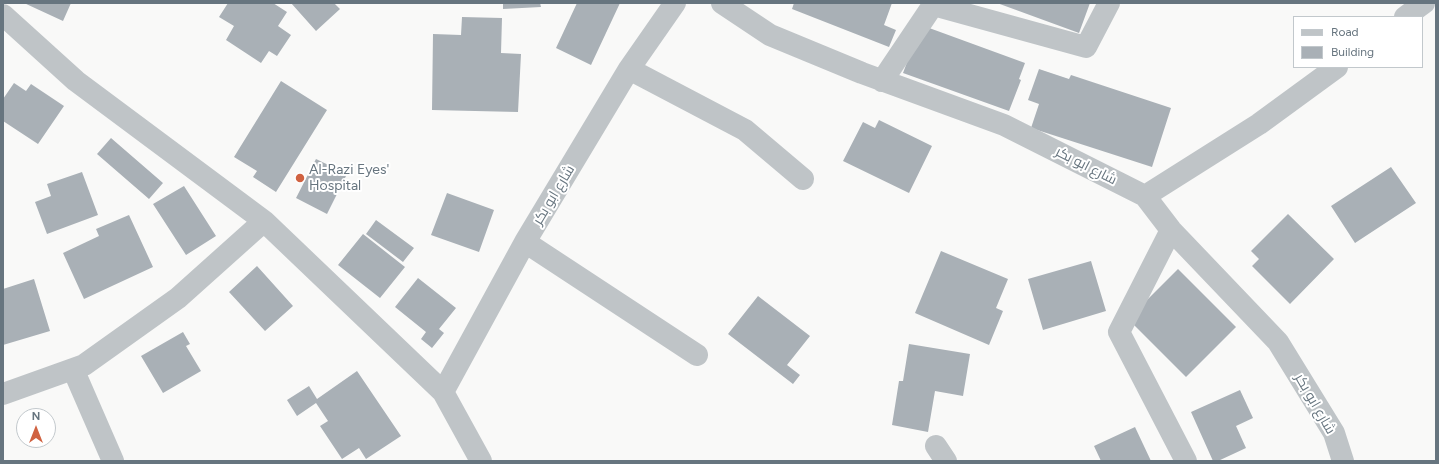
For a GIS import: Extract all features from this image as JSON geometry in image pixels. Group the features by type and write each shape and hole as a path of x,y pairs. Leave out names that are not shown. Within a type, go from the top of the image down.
{"street":[{"name":"شارع ابو بكر","path":"443,392 525,242 629,70 675,3"},
{"name":"شارع ابو بكر","path":"722,3 770,35 882,81 1004,125 1145,196 1171,230 1278,342 1334,433 1343,461"},
{"path":"882,81 933,5 1086,47 1109,3"},
{"path":"1406,16 1424,3"},
{"path":"3,15 76,81 264,221 443,392 481,461"},
{"path":"1145,196 1259,124 1335,68"},
{"path":"629,70 745,130 804,179"},
{"path":"3,394 84,366 178,298 264,221"},
{"path":"1171,230 1119,332 1186,461"},
{"path":"525,242 697,355"},
{"path":"73,369 113,461"}],"building":[{"path":"24,3 71,3 63,21"},
{"path":"228,3 273,3 287,12 278,26 291,35 277,56 269,51 261,63 226,40 234,26 219,17"},
{"path":"291,3 334,3 340,9 316,31"},
{"path":"503,3 540,3 541,7 503,9"},
{"path":"577,3 620,3 591,65 556,48"},
{"path":"794,3 892,3 884,25 896,30 889,47 792,9"},
{"path":"997,3 1090,3 1079,33"},
{"path":"462,17 502,18 501,53 521,54 518,112 432,110 433,34 461,35"},
{"path":"921,25 1025,63 1019,79 1021,80 1009,111 903,73"},
{"path":"1039,69 1069,79 1071,75 1171,108 1152,167 1031,128 1039,104 1028,100"},
{"path":"281,81 327,110 276,192 253,177 257,171 234,157"},
{"path":"14,83 26,91 31,84 64,106 38,144 3,121 3,99"},
{"path":"879,120 932,146 909,193 843,161 863,122 875,128"},
{"path":"111,138 163,183 149,199 97,154"},
{"path":"316,159 347,174 327,214 296,198"},
{"path":"1391,167 1416,203 1355,243 1331,206"},
{"path":"82,172 98,215 47,234 35,202 51,196 47,184"},
{"path":"184,186 216,236 186,255 153,204"},
{"path":"447,193 494,210 479,252 431,235"},
{"path":"1288,214 1334,259 1290,304 1252,266 1259,259 1251,251"},
{"path":"129,215 153,267 84,299 63,253 99,236 96,229"},
{"path":"376,220 414,248 403,262 366,234"},
{"path":"363,234 405,267 380,298 338,265"},
{"path":"941,251 1008,279 996,308 1003,311 989,345 915,313"},
{"path":"1091,261 1106,311 1043,330 1028,279"},
{"path":"257,266 293,306 265,331 229,292"},
{"path":"1178,269 1236,327 1186,377 1128,319"},
{"path":"418,278 456,308 439,329 444,333 432,348 421,339 426,332 395,307"},
{"path":"34,279 50,331 3,345 3,289"},
{"path":"758,296 810,336 787,365 800,375 793,384 728,334"},
{"path":"183,332 190,344 186,346 201,371 163,393 141,356"},
{"path":"909,344 970,354 963,396 935,391 928,432 892,425 899,381 903,381"},
{"path":"357,371 401,436 366,459 359,448 342,459 320,426 328,421 316,403 297,416 287,400 309,386 317,399"},
{"path":"1240,390 1253,418 1236,426 1246,448 1218,461 1213,461 1191,412"},
{"path":"1135,427 1151,461 1101,461 1094,446"}],"place":[{"name":"Al-Razi Eyes' Hospital","path":"300,178"}]}
